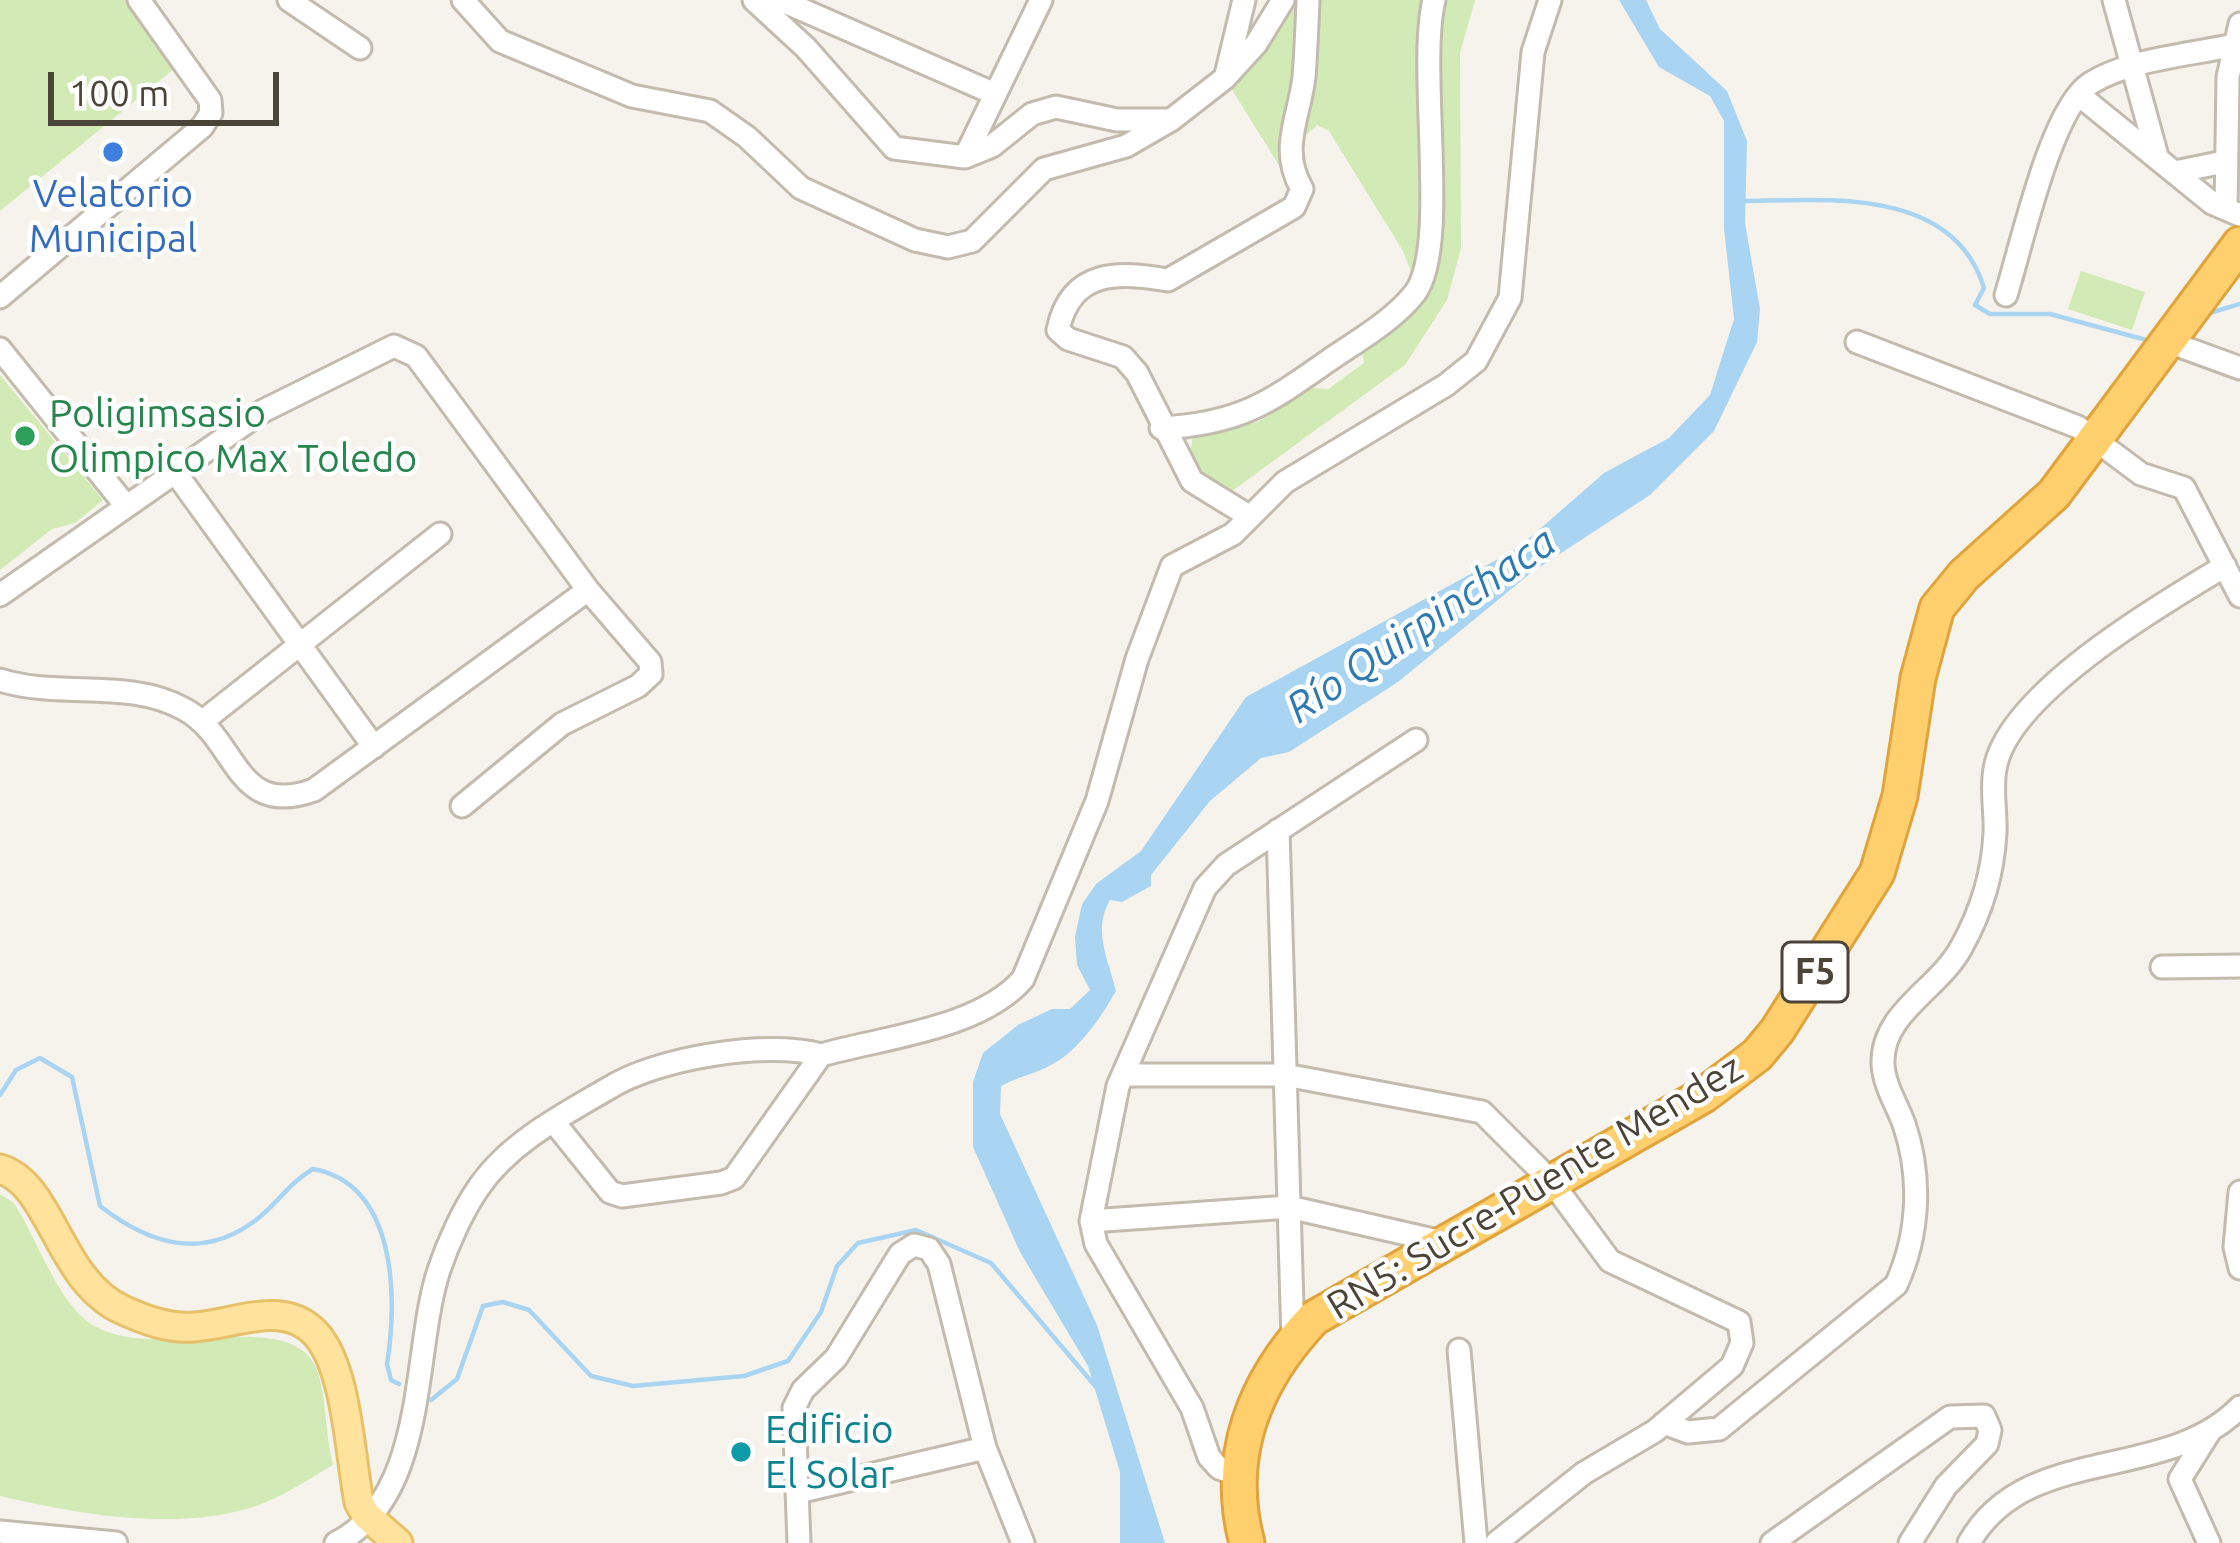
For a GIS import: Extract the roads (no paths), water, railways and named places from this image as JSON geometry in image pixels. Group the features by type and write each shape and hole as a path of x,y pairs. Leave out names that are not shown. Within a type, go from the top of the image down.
{"highway":[{"name":"RN5: Sucre-Puente Mendez","path":"1247,1543 1239,1475 1246,1426 1257,1397 1293,1340 1352,1293 1704,1095 1757,1055 1777,1031 1877,873 1900,796 1918,678 1937,608 1964,575 2054,494 2240,244"}],"main road":[{"path":"0,1168 35,1197 74,1270 117,1308 172,1326 283,1316 314,1332 333,1363 363,1508 398,1543"}],"street":[{"path":"0,297 202,128 211,113 210,100 139,0"},
{"path":"289,0 360,48"},
{"path":"463,0 500,41 632,95 710,111 729,122 801,188 915,240 948,247 972,241 1044,169 1126,146 1171,120 1225,78 1256,44 1283,0"},
{"path":"754,0 806,48 894,148 965,157 992,146 1032,114 1056,107 1117,120 1171,120"},
{"path":"780,0 995,94"},
{"path":"965,157 1041,0"},
{"path":"1225,78 1244,0"},
{"path":"1247,515 1192,481 1137,373 1123,357 1068,339 1058,330 1061,316 1090,282 1108,273 1135,272 1168,280 1294,206 1302,188 1288,166 1292,118 1303,84 1308,0"},
{"path":"1161,428 1255,413 1396,312 1419,289 1430,243 1426,67 1434,0"},
{"path":"336,1543 363,1508 392,1482 411,1433 438,1271 465,1214 505,1156 633,1072 686,1060 776,1051 821,1055 965,1018 1003,1002 1023,980 1097,801 1160,586 1172,566 1233,534 1285,482 1446,385 1476,361 1510,298 1533,52 1550,0"},
{"path":"2114,0 2157,157"},
{"path":"2006,295 2049,145 2079,95 2090,83 2237,34 2224,163 2233,212"},
{"path":"2079,95 2233,212"},
{"path":"2175,172 2224,163"},
{"path":"2166,341 2240,368"},
{"path":"1857,342 2078,427 2140,474 2184,488 2240,596"},
{"path":"0,595 263,411 394,346 404,349 416,356 588,590 650,662 651,674 638,686 562,724 461,806"},
{"path":"0,350 126,506"},
{"path":"175,472 374,747"},
{"path":"203,721 440,534"},
{"path":"1664,1423 1688,1432 1719,1429 1896,1285 1910,1256 1916,1198 1914,1156 1883,1064 1887,1035 1900,1015 1947,972 1980,906 1993,858 2000,752 2045,692 2224,566"},
{"path":"0,680 29,689 154,696 203,721 248,784 272,797 314,790 588,590"},
{"path":"1239,1475 1219,1468 1210,1456 1192,1408 1096,1244 1091,1221 1123,1075 1205,888 1226,865 1415,740"},
{"path":"1278,830 1293,1340"},
{"path":"2162,967 2240,966"},
{"path":"553,1121 610,1192 622,1196 721,1183 734,1178 821,1055"},
{"path":"1123,1075 1286,1075 1482,1112 1551,1180 1610,1261 1739,1322 1742,1343 1732,1366 1664,1423 1584,1473 1496,1543"},
{"path":"2240,1192 2235,1247 2240,1268"},
{"path":"1091,1221 1289,1207 1442,1242"},
{"path":"800,1543 794,1408 803,1390 836,1358 900,1253 914,1245 929,1249 939,1264 986,1448 1023,1543"},
{"path":"1459,1350 1476,1543"},
{"path":"1969,1543 2001,1506 2038,1482 2182,1444 2210,1431 2240,1407"},
{"path":"1772,1543 1950,1417 1984,1416 1990,1430 1987,1444 1946,1486 1910,1543"},
{"path":"2209,1543 2180,1479 2210,1431"},
{"path":"798,1492 986,1448"},
{"path":"0,1532 116,1543"}],"water":[{"name":"Río Quirpinchaca","path":"1619,0 1646,0 1660,29 1727,91 1747,141 1745,223 1760,309 1757,342 1714,431 1650,495 1532,572 1398,682 1289,752 1261,758 1210,801 1151,875 1151,886 1122,902 1110,900 1102,934 1116,991 1095,1024 1056,1062 1001,1086 1000,1114 1097,1325 1165,1543 1120,1543 1120,1472 1088,1366 1020,1252 973,1147 973,1082 983,1053 1018,1025 1052,1009 1070,1009 1090,990 1077,965 1075,937 1082,904 1096,884 1141,851 1246,697 1518,548 1604,473 1669,438 1710,395 1734,319 1724,229 1724,121 1710,96 1659,67"}],"waterway":[{"path":"1742,201 1847,201 1916,215 1945,231 1968,255 1984,288 1975,305 1990,314 2050,314 2150,341"},
{"path":"2206,314 2240,304"},
{"path":"0,1095 16,1070 40,1058 72,1077 100,1206 137,1230 176,1243 196,1244 236,1233 313,1169 340,1179 361,1196 376,1219 385,1247 392,1307 387,1364 391,1380 399,1384"},
{"path":"431,1400 457,1379 483,1306 503,1302 529,1310 591,1376 633,1386 744,1376 788,1361 821,1312 837,1266 858,1243 916,1230 991,1263 1096,1387"}],"place":[{"name":"Velatorio Municipal","path":"113,152"},
{"name":"Poligimsasio Olimpico Max Toledo","path":"25,436"},
{"name":"Edificio El Solar","path":"741,1452"}]}
